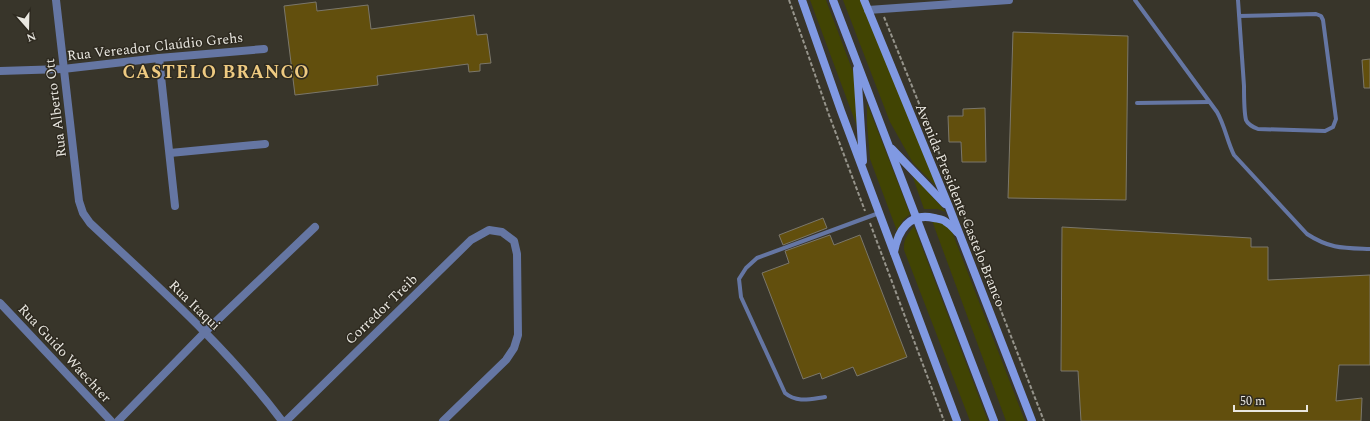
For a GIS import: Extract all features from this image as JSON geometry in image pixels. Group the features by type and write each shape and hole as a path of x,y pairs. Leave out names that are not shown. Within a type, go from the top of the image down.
{"main road":[{"path":"802,0 863,170 957,421"},
{"path":"833,0 994,421"},
{"name":"Avenida Presidente Castelo Branco","path":"864,0 949,207 1032,421"},
{"path":"857,62 863,170"},
{"path":"890,147 949,207"},
{"path":"894,252 900,232 907,224 917,218 928,217 946,221 960,235"}],"street":[{"name":"Rua Alberto Ott","path":"56,0 79,201 83,213"},
{"path":"868,10 1009,0"},
{"name":"Rua Vereador Claúdio Grehs","path":"0,71 63,69 158,58 264,49"},
{"path":"158,58 175,206"},
{"path":"170,153 265,144"},
{"name":"Rua Itaqui","path":"83,213 90,223 205,332 241,370 282,421"},
{"path":"118,421 205,332 315,227"},
{"name":"Corredor Treib","path":"286,421 471,240 489,230 502,232 514,241 517,254 518,334 514,348 506,360 443,421"},
{"name":"Rua Guido Waechter","path":"0,303 111,421"}],"lane":[{"path":"1135,0 1223,122 1229,144 1234,155 1307,234 1319,242 1340,248 1370,249"},
{"path":"1238,0 1239,16 1246,121 1252,127 1258,129 1325,131 1333,127 1336,119 1323,20 1321,16 1316,14 1239,16"},
{"path":"1137,103 1209,102"},
{"path":"825,397 800,400 791,398 785,393 741,297 739,279 746,268 757,258 879,213"}],"path":[{"path":"881,9 954,190 1044,421"}],"shaded area":[{"path":"810,0 826,0 855,77 858,129"},
{"path":"843,0 864,0 937,187 913,163 890,122"},
{"path":"867,103 910,214 903,220 897,231 870,159"},
{"path":"911,172 946,212 937,209 924,209"},
{"path":"931,218 942,221 951,229 1025,421 1006,421"},
{"path":"914,226 988,421 970,421 904,250 905,240"}],"building":[{"path":"316,2 317,11 368,5 371,29 474,15 477,35 487,34 491,63 480,64 480,71 469,72 468,64 377,76 378,85 295,95 284,6"},
{"path":"1013,32 1128,36 1126,200 1008,198"},
{"path":"1370,59 1370,88 1364,88 1362,60"},
{"path":"985,108 986,162 962,162 961,142 949,142 948,116 963,116 963,109"},
{"path":"823,218 827,228 783,245 779,235"},
{"path":"1062,227 1251,238 1251,247 1268,247 1268,280 1370,275 1370,365 1339,365 1336,401 1362,398 1361,421 1081,421 1078,371 1061,371"},
{"path":"830,235 834,245 860,235 907,357 857,376 853,367 822,379 820,373 803,379 762,273 789,263 785,251"}],"district":[{"name":"CASTELO BRANCO","path":"216,72"}]}
